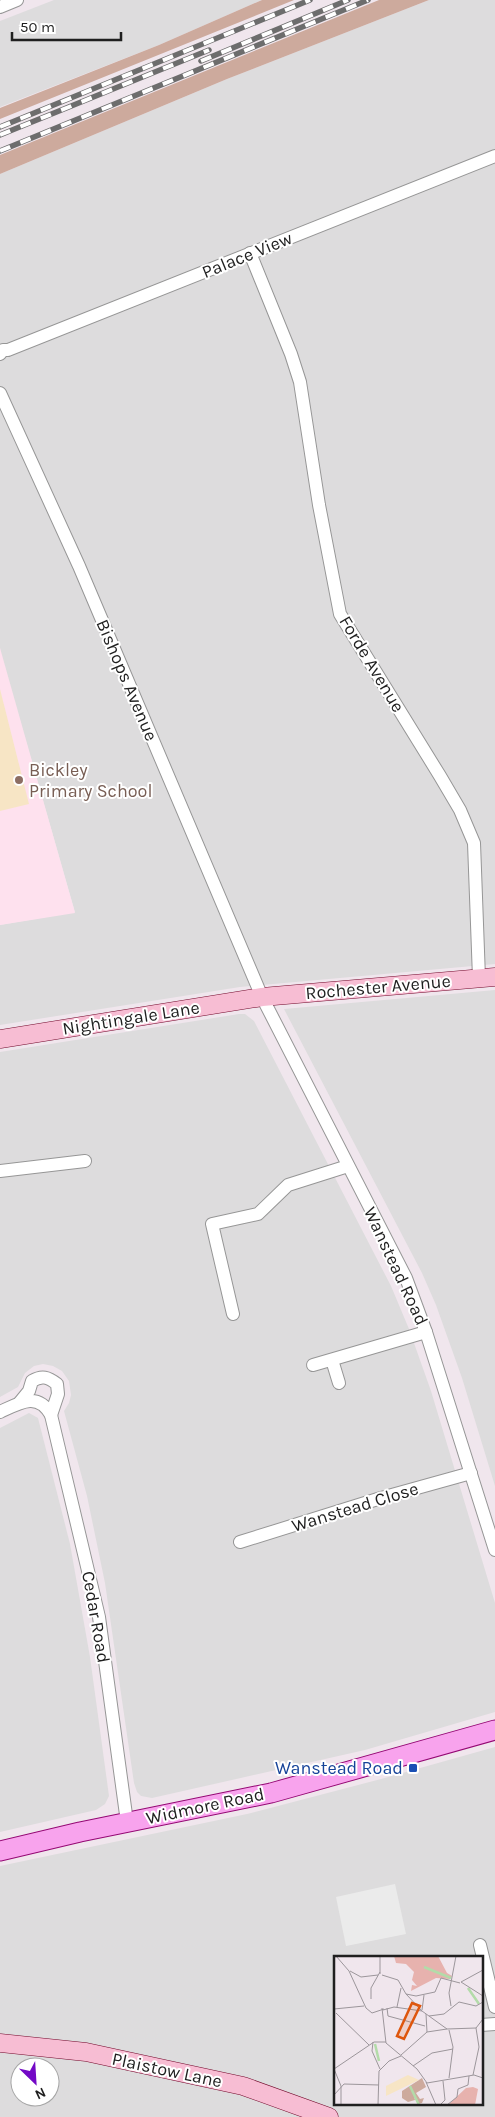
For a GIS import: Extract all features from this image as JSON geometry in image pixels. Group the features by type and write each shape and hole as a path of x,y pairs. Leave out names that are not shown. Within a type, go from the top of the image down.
{"main road":[{"name":"Widmore Road","path":"0,1851 127,1822 271,1793 495,1730"}],"street":[{"path":"0,6 18,0"},
{"name":"Palace View","path":"1,351 8,350 495,156"},
{"name":"Forde Avenue","path":"250,253 291,354 300,382 319,505 340,614 440,776 460,810 472,836 487,978"},
{"name":"Bishops Avenue","path":"0,393 79,566 262,997"},
{"name":"Rochester Avenue","path":"262,997 487,978"},
{"name":"Nightingale Lane","path":"0,1039 262,997"},
{"name":"Wanstead Road","path":"262,997 406,1278 426,1332 495,1550"},
{"path":"0,1171 85,1161"},
{"path":"233,1314 212,1224 258,1214 288,1185 348,1166"},
{"path":"313,1364 426,1332"},
{"path":"332,1360 339,1383"},
{"name":"Cedar Road","path":"20,1402 29,1391 32,1381 40,1376 49,1378 57,1384 58,1394 51,1415 99,1617 127,1822"},
{"path":"0,1412 20,1402 30,1401 40,1402 47,1407 51,1415"},
{"name":"Wanstead Close","path":"240,1542 381,1498 471,1473"},
{"path":"480,1945 495,2007"},
{"path":"482,2025 495,2024"},
{"name":"Plaistow Lane","path":"0,2043 86,2052 243,2086 329,2117"}],"shaded area":[{"path":"54,0 262,0 159,45 0,107 0,21"},
{"path":"262,0 294,0 0,119 0,108 159,45"},
{"path":"379,0 429,0 227,79 0,174 0,155"},
{"path":"429,0 495,0 495,964 240,987 0,1025 0,925 75,912 0,651 0,174 227,79"},
{"name":"Bickley Primary School","path":"0,648 75,913 0,925"},
{"path":"0,689 29,804 0,811"},
{"path":"495,990 495,1486 462,1378 436,1305 422,1273 284,1009"},
{"path":"245,1014 254,1021 391,1286 409,1329 431,1391 495,1603 495,1712 365,1750 152,1798 141,1796 137,1792 134,1783 105,1583 87,1496 64,1411 71,1395 69,1381 62,1371 53,1366 43,1364 34,1366 25,1373 18,1387 0,1397 0,1052"},
{"path":"29,1413 38,1418 70,1544 90,1657 109,1796 105,1804 96,1810 0,1832 0,1428"},
{"path":"495,1747 495,2117 0,2117 0,1866 247,1814"},
{"path":"395,1884 406,1934 346,1946 336,1897"}],"railway":[{"path":"0,127 310,0"},
{"path":"201,61 348,0"},
{"path":"0,151 368,0"},
{"path":"0,135 209,50"}],"place":[{"name":"Bickley Primary School","path":"19,780"},
{"name":"Wanstead Road","path":"413,1768"}]}
